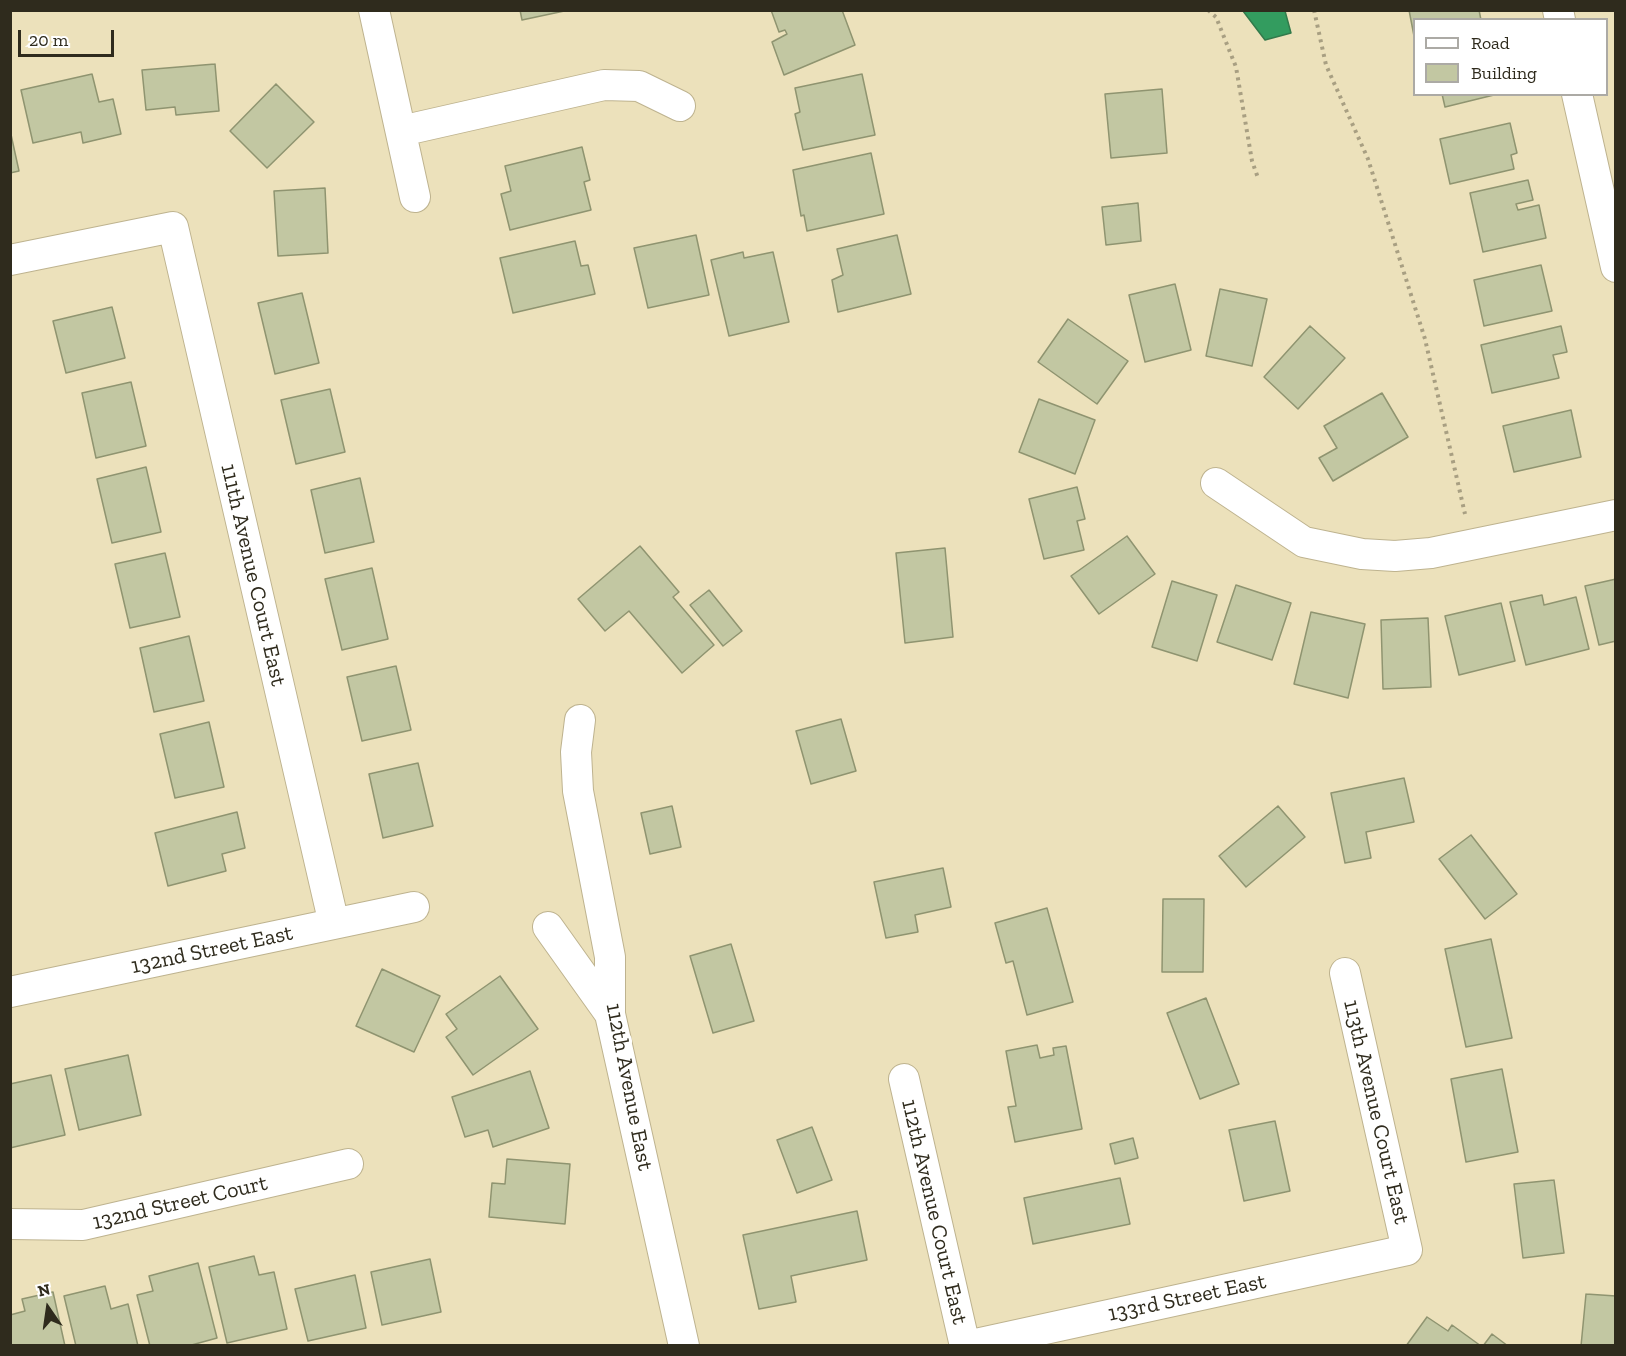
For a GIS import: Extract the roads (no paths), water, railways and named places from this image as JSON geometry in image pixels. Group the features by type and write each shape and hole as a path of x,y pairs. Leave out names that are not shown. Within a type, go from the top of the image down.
{"street":[{"path":"374,10 415,197"},
{"path":"401,131 604,85 639,86 680,106"},
{"path":"1578,96 1605,167 1616,267"},
{"name":"111th Avenue Court East","path":"10,260 173,226 334,924"},
{"path":"1216,483 1304,542 1331,549 1395,556 1431,553 1616,515"},
{"name":"112th Avenue East","path":"580,720 576,752 578,791 610,957 610,1014 684,1346"},
{"name":"132nd Street East","path":"10,992 414,907"},
{"path":"549,927 610,1014"},
{"name":"113th Avenue Court East","path":"1345,973 1407,1250"},
{"name":"112th Avenue Court East","path":"904,1079 966,1346"},
{"name":"132nd Street Court","path":"10,1224 83,1225 348,1164"},
{"name":"133rd Street East","path":"966,1346 1407,1250"}]}
